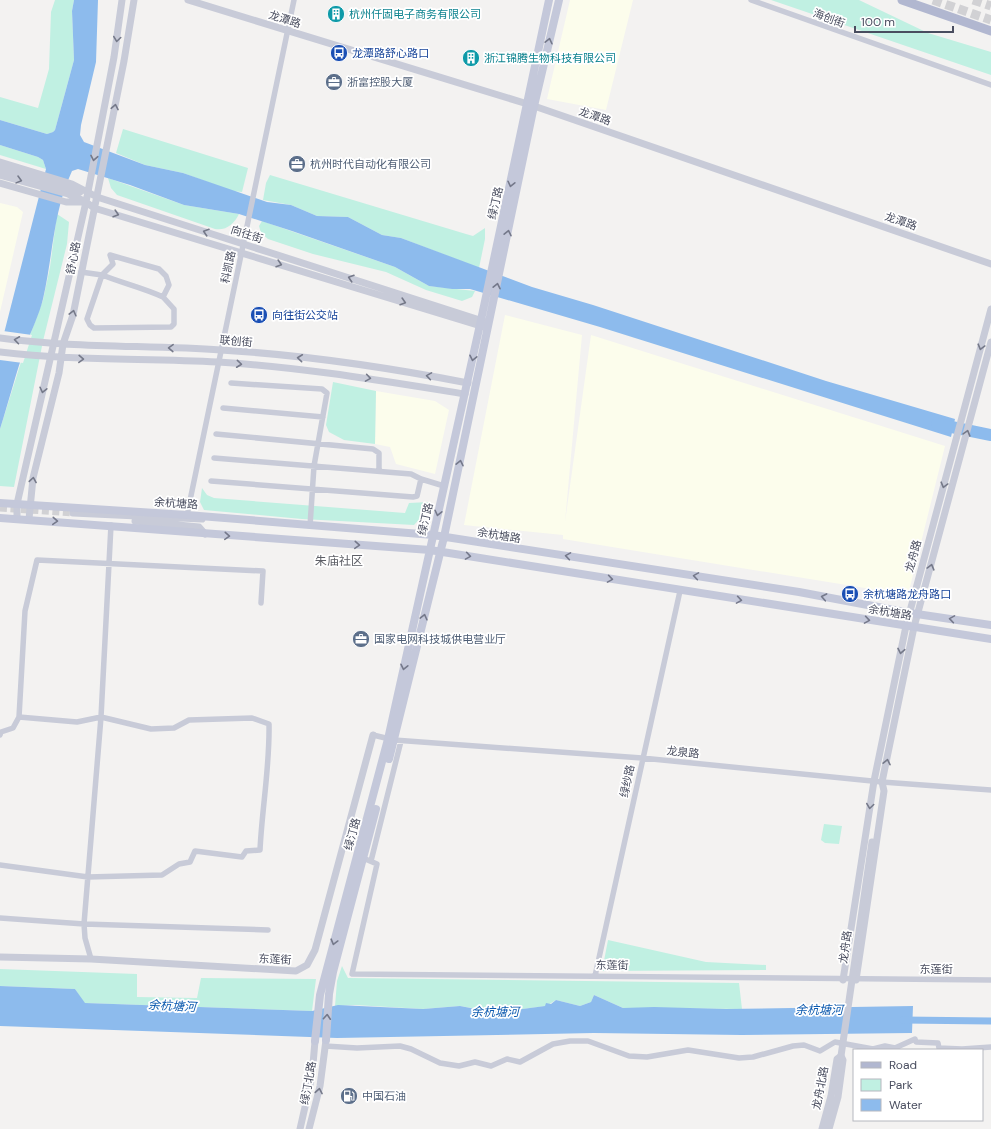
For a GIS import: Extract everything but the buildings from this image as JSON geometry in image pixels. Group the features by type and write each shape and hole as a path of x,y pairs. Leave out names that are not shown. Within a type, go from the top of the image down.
{"main road":[{"name":"绿汀路","path":"316,1040 320,995 394,740 430,550 444,486 465,394 485,324 494,300 496,271 530,105 549,0"},
{"name":"绿汀路","path":"530,105 559,0"},
{"path":"902,0 991,31"},
{"name":"绿汀路","path":"326,1043 329,994 367,860 394,740 444,537 485,324 485,297 496,271"},
{"name":"余杭塘路","path":"0,502 187,515 444,537 799,592 910,613 991,625"},
{"name":"余杭塘路","path":"0,518 111,524 205,534 440,551 680,591 991,639"}],"street":[{"name":"舒心路","path":"17,518 17,504 88,194 114,57 122,0"},
{"name":"舒心路","path":"29,519 33,478 63,344 73,315 134,0"},
{"name":"龙潭路","path":"188,0 530,105 991,264"},
{"name":"科凯路","path":"187,515 294,0"},
{"name":"海创街","path":"751,0 991,85"},
{"path":"0,162 69,192"},
{"path":"0,168 39,179 69,192"},
{"path":"0,175 39,179"},
{"path":"0,183 36,193 69,192"},
{"name":"向往街","path":"69,192 88,194 485,324"},
{"name":"向往街","path":"69,192 94,208 485,324"},
{"path":"81,272 102,275 149,291 163,298 174,309 174,324 171,327 94,328 90,325 87,319 102,275 113,264 110,255 159,268 166,276 169,285 163,298"},
{"name":"龙舟路","path":"843,980 874,781 906,626 991,310"},
{"name":"联创街","path":"0,338 53,344 221,350 338,361 468,383"},
{"name":"龙舟路","path":"856,980 879,831 884,791 882,782 914,627 991,342"},
{"name":"联创街","path":"0,352 51,358 219,362 345,375 465,394"},
{"path":"231,383 322,390 327,393 314,466 310,526"},
{"path":"223,408 323,417"},
{"path":"216,434 373,449 379,453 379,471"},
{"path":"214,458 411,474 421,480 444,486"},
{"path":"211,481 413,497 417,496 421,480"},
{"path":"205,534 199,527 73,515 200,520 212,517"},
{"path":"91,959 85,938 84,924 101,718 111,524"},
{"path":"0,734 1,732 13,728 19,717 25,611 36,560 108,562 263,571 261,603"},
{"name":"绿纱路","path":"595,976 680,591"},
{"path":"0,865 88,877 162,875 179,864 190,862 195,851 242,857 246,851 260,850 269,742 269,724 252,718 189,720 174,728 151,729 101,718 77,722 19,717"},
{"name":"龙泉路","path":"373,735 394,740 642,758 882,782 991,790"},
{"name":"东莲街","path":"0,957 91,959 296,971 307,965 315,950 329,894 339,866 373,735"},
{"name":"龙舟路","path":"841,1056 872,842 879,831"},
{"path":"866,835 872,842"},
{"name":"东莲街","path":"367,860 377,864 352,974 843,980 991,980"},
{"path":"0,918 84,924 268,930"},
{"path":"326,1043 357,1048 400,1046 410,1048 440,1063 459,1066 475,1062 485,1066 491,1066 507,1059 520,1062 553,1044 570,1041 588,1041 621,1054 647,1057 688,1050 739,1058 753,1057 793,1046 804,1045 820,1051 835,1042 873,1049 885,1046 895,1048 915,1039 916,1042 938,1043 939,1048 962,1049 991,1047"},
{"name":"绿汀北路","path":"300,1129 312,1076 316,1040"},
{"name":"绿汀北路","path":"309,1129 317,1104 326,1043"},
{"name":"龙舟北路","path":"822,1129 831,1096 837,1059 841,1056 843,1060 838,1097 829,1129"}],"shaded area":[{"path":"570,0 633,0 606,110 547,99"},
{"path":"0,203 17,207 23,212 0,312"},
{"path":"505,315 582,335 565,522 591,335 945,446 908,595 563,539 563,535 464,525"},
{"path":"376,391 435,401 449,410 435,474 396,464 390,447 375,444"}],"green space":[{"path":"55,0 74,0 72,11 74,60 55,130 47,134 0,120 0,97 38,108 49,69 51,12"},
{"path":"771,0 859,0 928,33 991,52 991,75"},
{"path":"123,129 248,168 242,192 232,191 183,173 145,165 116,153"},
{"path":"0,145 38,157 43,160 46,169 0,155"},
{"path":"270,175 473,236 485,228 485,239 479,268 401,238 382,235 348,217 317,216 291,205 263,200 266,183"},
{"path":"108,178 184,205 239,214 235,221 226,228 215,229 117,195 111,188"},
{"path":"57,214 69,222 67,244 43,341 14,487 0,486 0,429 26,346 43,300 50,267"},
{"path":"262,221 395,267 429,286 475,291 472,297 462,301 426,290 386,272 313,254 268,239 261,233 259,226"},
{"path":"333,382 376,391 375,444 344,440 329,432 326,425"},
{"path":"202,488 207,495 214,498 405,513 409,503 429,502 429,509 414,525 302,519 204,510 200,502"},
{"path":"824,824 842,826 839,844 825,843 821,840"},
{"path":"608,940 706,962 766,965 766,970 602,971"},
{"path":"342,966 348,978 739,983 742,1009 623,1008 594,995 591,1002 580,1006 556,1000 546,1006 515,1010 487,1007 477,1009 460,1006 423,1009 355,1005 335,1006 337,981"},
{"path":"0,969 137,974 137,997 197,998 201,978 316,979 312,1011 84,1003 75,989 0,986"}],"water":[{"path":"74,0 98,0 96,62 80,135 84,142 145,165 183,173 267,202 291,205 317,216 348,217 382,235 401,238 532,287 593,305 826,381 955,419 951,437 600,327 470,289 452,289 429,286 395,267 292,231 239,214 184,205 130,185 78,169 72,171 61,202 43,299 22,355 0,429 0,349 46,169 43,160 38,157 0,145 0,120 47,134 55,130 74,60 72,11"},
{"path":"0,986 75,989 85,1003 312,1011 338,1005 423,1009 460,1006 476,1009 487,1007 515,1010 545,1006 546,1003 551,1004 556,1000 580,1006 591,1002 594,995 623,1008 654,1007 726,1009 913,1006 912,1033 742,1035 594,1033 337,1038 0,1026"}],"pier":[{"path":"3,331 32,335 23,363 0,360 0,341"}],"waterway":[{"path":"937,424 991,435"},
{"name":"余杭塘河","path":"903,1020 991,1021"}],"tunnel":[{"path":"933,0 991,20"},
{"path":"973,0 991,6"},
{"path":"0,508 73,513"}],"place":[{"name":"杭州仟固电子商务有限公司","path":"336,14"},
{"name":"龙潭路舒心路口","path":"339,53"},
{"name":"浙江锦腾生物科技有限公司","path":"471,58"},
{"name":"浙富控股大厦","path":"334,82"},
{"name":"杭州时代自动化有限公司","path":"297,164"},
{"name":"向往街公交站","path":"259,315"},
{"name":"余杭塘路龙舟路口","path":"850,594"},
{"name":"国家电网科技城供电营业厅","path":"361,639"},
{"name":"中国石油","path":"349,1096"}],"district":[{"name":"朱庙社区","path":"339,561"}]}
